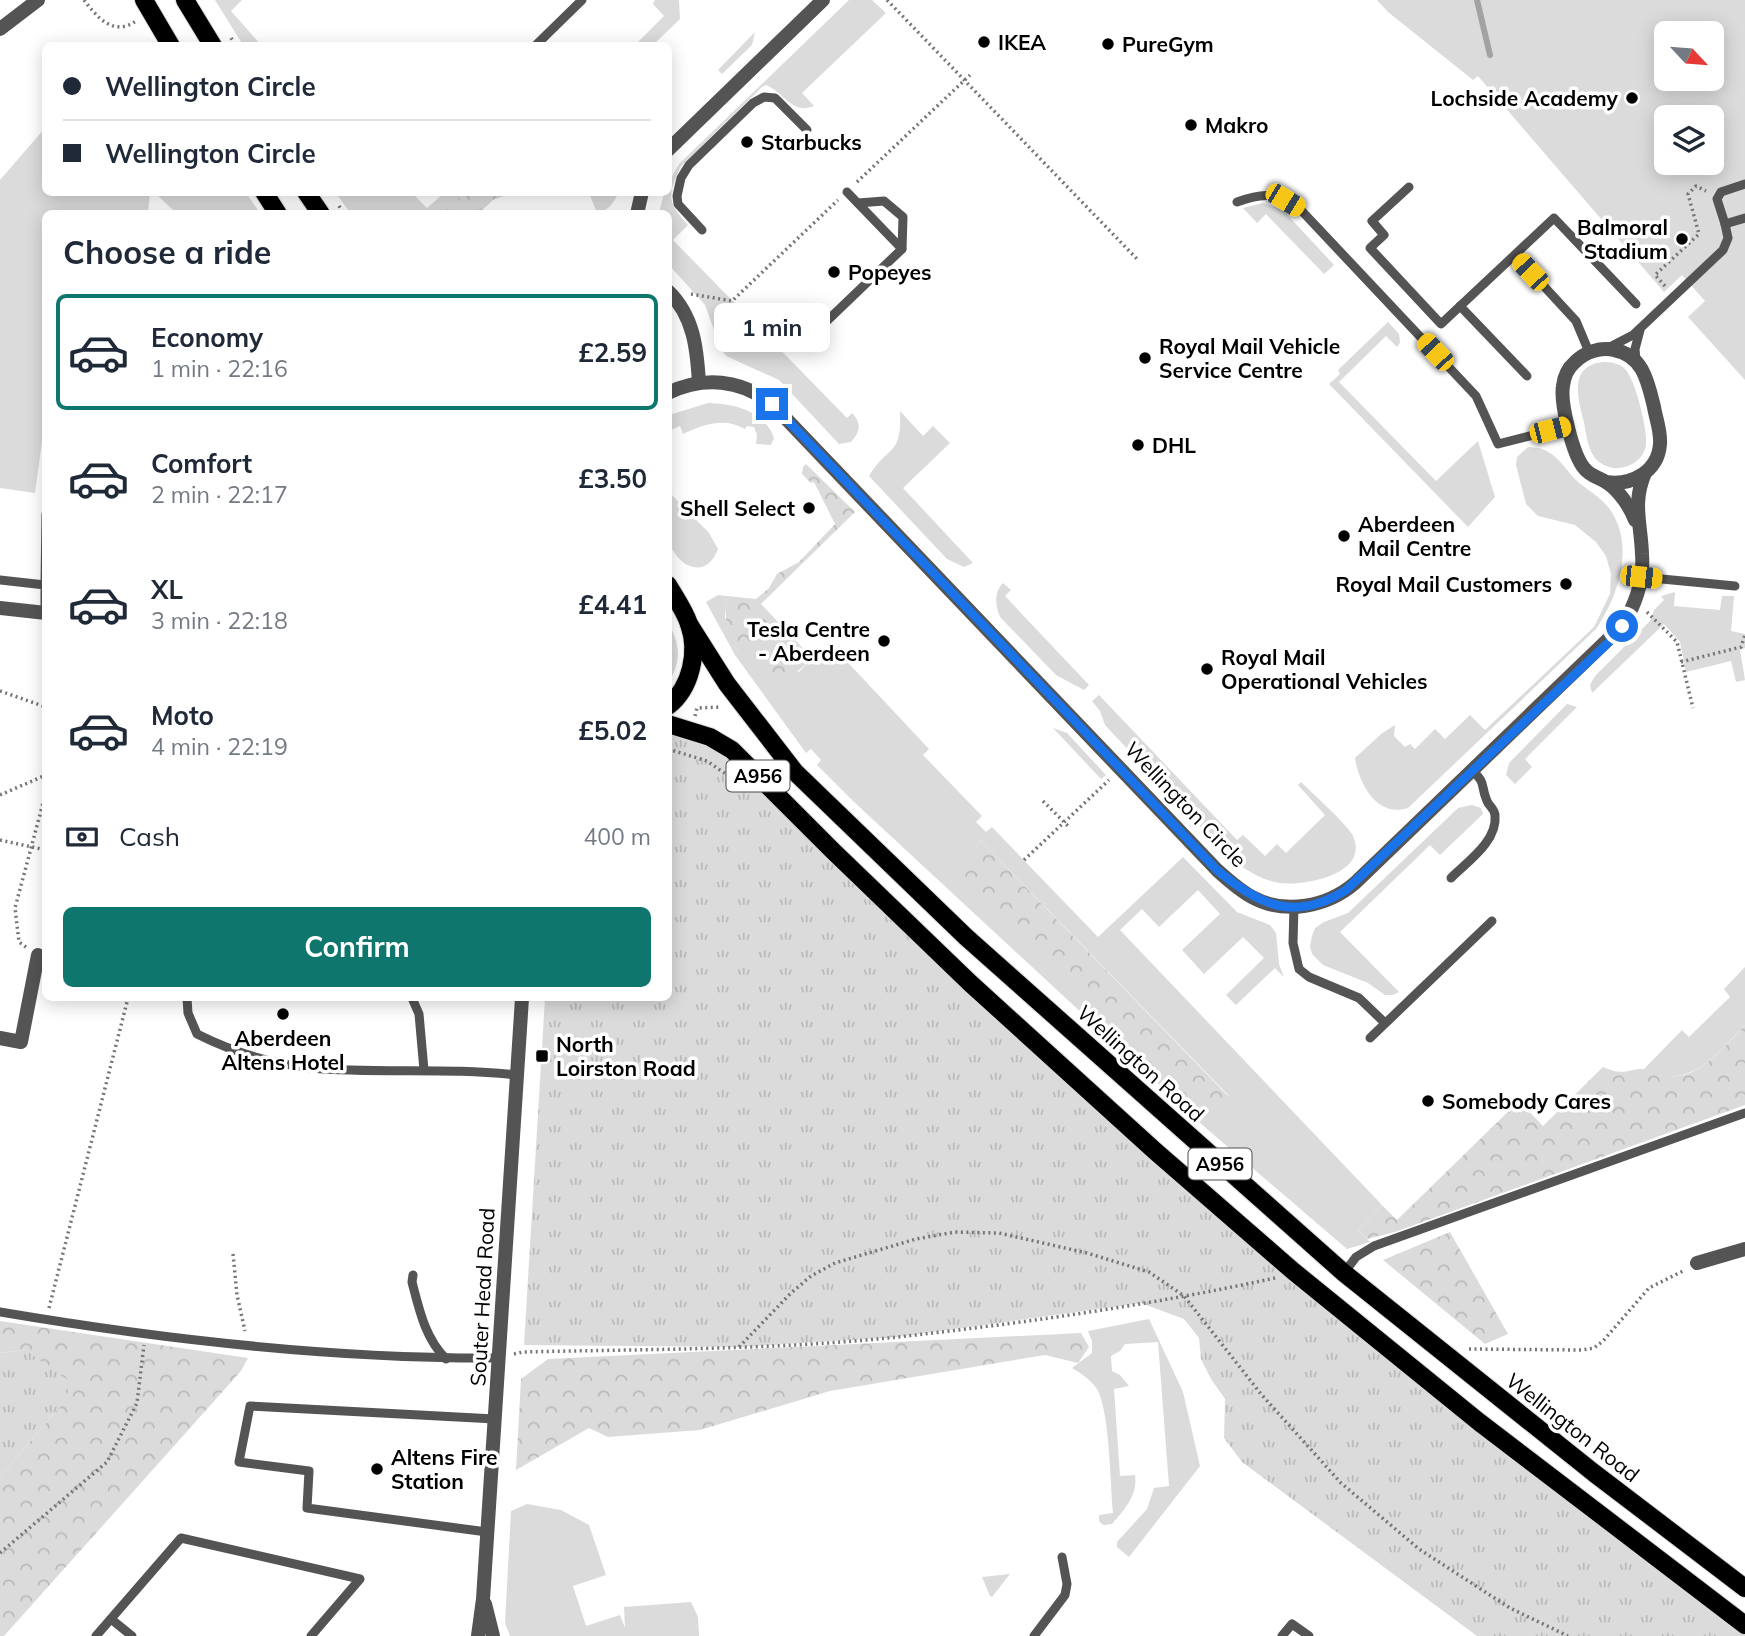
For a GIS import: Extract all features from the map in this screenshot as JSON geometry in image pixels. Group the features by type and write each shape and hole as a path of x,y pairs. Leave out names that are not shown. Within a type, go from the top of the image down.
{"main road":[{"path":"185,0 211,42"},
{"path":"147,5 170,42"},
{"name":"A956","path":"672,592 689,624 693,646 689,676 682,692 672,702"},
{"name":"Wellington Road","path":"689,624 761,730 795,772 966,937 1344,1273 1676,1537 1745,1588"},
{"name":"A956","path":"672,725 710,737 732,750 970,983 1155,1151 1479,1422 1745,1625"}],"street":[{"path":"0,29 38,0"},
{"path":"672,146 823,0"},
{"path":"674,292 688,319 699,383"},
{"path":"1607,349 1625,353 1637,362 1647,381 1660,436 1657,456 1645,473 1627,482 1606,482 1594,477 1583,467 1577,456 1569,426 1563,400 1564,379 1576,360 1589,352 1607,349"},
{"name":"Wellington Circle","path":"672,391 699,383 738,384 760,394 1217,870 1241,890 1261,901 1294,907 1319,903 1346,890 1610,641 1627,619 1636,600 1641,577 1638,498 1645,473"},
{"name":"Wellington Circle","path":"1606,482 1625,502 1639,528"},
{"path":"0,608 42,613"},
{"path":"0,1038 21,1042 38,955"},
{"name":"Souter Head Road","path":"478,1636 483,1599 522,1001"},
{"path":"1697,1263 1745,1250"},
{"name":"Souter Head Road","path":"483,1599 493,1636"}],"lane":[{"path":"539,42 582,0"},
{"path":"702,230 678,204 681,178 689,165 753,103 764,97 775,97 807,130"},
{"path":"1607,349 1625,341 1641,328 1723,250 1728,238 1718,196 1721,192 1745,184"},
{"path":"1409,187 1372,221 1384,235 1370,248 1441,324 1554,218 1636,304"},
{"path":"847,192 902,249"},
{"path":"1237,202 1269,195 1277,196 1299,208 1476,396 1498,444 1569,426"},
{"path":"806,341 902,249 903,217 884,201 858,202"},
{"path":"1725,224 1745,218"},
{"path":"1515,255 1576,321 1589,352"},
{"path":"1460,306 1527,376"},
{"path":"1637,362 1635,349 1641,328"},
{"path":"1641,577 1735,586"},
{"path":"0,580 42,584"},
{"path":"1451,878 1484,845 1494,826 1494,813 1487,802 1483,781 1473,771"},
{"path":"1294,907 1293,943 1299,969 1309,977 1359,998 1385,1023"},
{"path":"1370,1038 1492,921"},
{"path":"187,1001 188,1013 197,1034 249,1055 309,1068 516,1075"},
{"path":"413,1001 419,1014 424,1070"},
{"path":"1344,1273 1356,1257 1374,1247 1745,1113"},
{"path":"413,1275 415,1292 428,1335 446,1359"},
{"path":"0,1312 317,1353 499,1359"},
{"path":"487,1532 307,1508 309,1471 239,1462 250,1406 495,1419"},
{"path":"96,1636 181,1538 360,1579 311,1636"},
{"path":"1034,1636 1065,1595 1067,1584 1062,1557"},
{"path":"111,1619 132,1636"},
{"path":"1282,1636 1292,1623 1309,1636"}],"path":[{"path":"84,0 107,25 119,28 130,25 147,5"},
{"path":"887,0 1137,259"},
{"path":"674,292 732,301 970,75"},
{"path":"1667,288 1655,275 1699,232 1688,194 1696,186 1718,196"},
{"path":"1636,600 1677,642 1693,708"},
{"path":"1681,662 1741,647 1745,635"},
{"path":"0,691 42,706"},
{"path":"1024,860 1066,824 1121,768"},
{"path":"0,795 42,777"},
{"path":"1043,801 1066,824"},
{"path":"38,955 19,942 15,908 42,806"},
{"path":"0,840 42,849"},
{"path":"46,1320 127,1001"},
{"path":"739,1347 791,1293 811,1276 835,1263 906,1241 954,1232 999,1233 1087,1253 1149,1272 1184,1296 1261,1394 1341,1483 1419,1549 1510,1608 1568,1636"},
{"path":"233,1254 243,1325 254,1346"},
{"path":"1439,1350 1594,1348 1648,1288 1697,1263"},
{"path":"499,1359 523,1352 739,1347 897,1337 1067,1315 1275,1278"},
{"path":"0,1553 107,1462 137,1404 145,1332"}],"green space":[{"path":"215,0 242,0 231,11 258,42 241,42"},
{"path":"655,0 679,0 680,19 656,42 638,42 664,16 653,4"},
{"path":"849,0 872,0 886,13 802,93 814,106 800,108 766,85 681,166 672,191 672,177 679,164"},
{"path":"1377,0 1745,0 1745,380 1688,317 1705,301 1682,275 1664,292 1478,76 1473,80 1388,12"},
{"path":"755,32 752,45 722,74 718,70"},
{"path":"42,131 42,196 150,196 148,210 42,210 42,441 35,493 0,488 0,180"},
{"path":"158,196 248,196 258,210 173,210"},
{"path":"338,196 415,196 427,208 441,196 462,196 446,210 348,210"},
{"path":"462,196 503,196 493,200 482,210 445,210"},
{"path":"591,196 617,196 605,210 596,210"},
{"path":"663,196 671,196 676,210 688,225 673,240 847,418 852,413 859,428 851,442 839,444 779,380 726,356 720,347 705,305 672,268 672,210 660,210"},
{"path":"1263,203 1283,210 1334,265 1324,274 1266,214 1257,223 1243,208"},
{"path":"1388,322 1399,334 1400,343 1397,347 1386,336 1339,382 1436,481 1478,441 1495,497 1468,527 1329,384 1340,374 1338,370"},
{"path":"1603,362 1619,365 1628,373 1643,417 1645,450 1637,461 1624,467 1609,467 1595,458 1588,441 1578,394 1580,376 1584,370"},
{"path":"708,403 738,407 763,421 774,438 771,445 756,444 754,427 747,426 745,429 730,423 706,425 683,434 680,426 672,430 672,414"},
{"path":"900,411 923,436 933,426 950,443 903,488 973,563 964,567 947,559 869,476 896,444"},
{"path":"1528,447 1550,453 1611,511 1622,540 1623,556 1617,587 1596,629 1408,808 1387,808 1365,788 1355,758 1395,725 1394,736 1405,747 1410,744 1415,749 1435,729 1445,739 1470,715 1485,730 1594,627 1610,594 1611,574 1606,556 1596,542 1575,525 1538,516 1526,504 1516,465 1517,457"},
{"path":"806,464 855,512 761,604 812,658 795,673 783,676 761,668 735,647 730,639 726,620 727,596 756,599 769,588 777,574 799,562 835,524 814,482 811,483 802,474"},
{"path":"672,495 709,533 718,549 713,559 699,567 685,563 673,550"},
{"path":"1003,583 1011,590 1005,596 1089,685 1084,690 1056,675 1000,617 996,599"},
{"path":"1675,592 1674,606 1720,610 1722,596 1734,596 1731,631 1745,634 1745,648 1740,650 1745,680 1736,682 1731,661 1686,672 1680,642 1664,624 1592,693 1590,685 1595,676 1650,621 1654,610 1664,600 1661,596"},
{"path":"718,595 727,596 725,617 736,649 799,672 812,658 819,665 839,646 842,649 839,653 929,749 923,755 982,816 976,822 986,832 992,827 1098,937 1183,857 1237,912 1270,925 1276,933 1279,964 1284,977 1275,968 1236,1005 1226,995 1264,958 1243,937 1204,974 1182,950 1220,914 1198,890 1159,927 1142,909 1120,930 1382,1205 1358,1230 1370,1242 1347,1249 1207,1129 853,801 817,765 821,760 811,749 806,753 735,655 706,602","holes":["980,840 1231,1098 960,886"]},
{"path":"672,632 678,652 672,676"},
{"path":"1099,695 1237,840 1243,835 1265,856 1277,844 1286,853 1325,815 1298,785 1301,782 1350,831 1356,849 1352,860 1332,875 1291,883 1264,879 1243,867 1224,852 1105,725 1100,711 1092,701"},
{"path":"1567,704 1577,707 1525,759 1532,767 1515,784 1506,775 1509,763"},
{"path":"672,725 711,737 1155,1151 1745,1625 1745,1636 1477,1636 1242,1462 1224,1438 1225,1399 1201,1359 1199,1338 1184,1319 1141,1303 897,1337 739,1347 524,1345 545,1001 672,1001"},
{"path":"1053,728 1067,733 1106,775 1101,779"},
{"path":"1472,805 1481,808 1483,814 1440,855 1430,845 1340,932 1399,992 1385,995 1368,983 1323,965 1312,954 1310,946 1315,928 1348,913 1458,808"},
{"path":"980,840 1231,1099 1192,1100 959,886"},
{"path":"1745,967 1745,1025 1722,1049 1706,1064 1687,1074 1672,1076 1644,1069 1682,1030 1689,1037 1730,997 1724,989"},
{"path":"1745,1025 1745,1105 1395,1232 1367,1239 1358,1230 1382,1205 1397,1220 1519,1101 1543,1126 1603,1067 1621,1072 1645,1069 1672,1076 1682,1075 1702,1066 1722,1050"},
{"path":"1450,1232 1508,1334 1485,1344 1383,1260"},
{"path":"1149,1319 1183,1392 1200,1466 1129,1557 1117,1547 1117,1542 1147,1509 1154,1488 1169,1486 1158,1342 1125,1344 1111,1356 1112,1371 1120,1375 1129,1386 1114,1389 1120,1476 1135,1475 1130,1501 1112,1524 1103,1525 1099,1521 1099,1515 1113,1513 1105,1414 1097,1389 1072,1368 1092,1353 1092,1341 1088,1331"},
{"path":"0,1321 248,1358 241,1371 4,1636 0,1636 0,1477 63,1403 25,1350 0,1353"},
{"path":"1081,1333 1089,1347 1078,1363 1045,1355 830,1391 700,1430 608,1437 589,1428 516,1470 521,1379 548,1359"},
{"path":"25,1350 68,1380 68,1392 63,1403 0,1477 0,1353"},
{"path":"527,1504 561,1510 589,1525 606,1575 573,1586 586,1626 620,1615 625,1628 624,1607 691,1602 698,1617 699,1636 510,1636 505,1623 511,1511"},
{"path":"1010,1574 992,1597 990,1596 982,1577"}],"waterway":[{"path":"1477,0 1490,55"}],"place":[{"name":"IKEA","path":"984,42"},
{"name":"PureGym","path":"1108,44"},
{"name":"Lochside Academy","path":"1632,98"},
{"name":"Makro","path":"1191,125"},
{"name":"Starbucks","path":"747,142"},
{"name":"Balmoral Stadium","path":"1682,239"},
{"name":"Popeyes","path":"834,272"},
{"name":"Royal Mail Vehicle Service Centre","path":"1145,358"},
{"name":"DHL","path":"1138,445"},
{"name":"Shell Select","path":"809,508"},
{"name":"Aberdeen Mail Centre","path":"1344,536"},
{"name":"Royal Mail Customers","path":"1566,584"},
{"name":"Tesla Centre - Aberdeen","path":"884,641"},
{"name":"Royal Mail Operational Vehicles","path":"1207,669"},
{"name":"Aberdeen Altens Hotel","path":"283,1014"},
{"name":"North Loirston Road","path":"542,1056"},
{"name":"Somebody Cares","path":"1428,1101"},
{"name":"Altens Fire Station","path":"377,1469"}],"route":[{"path":"772,404 1217,870 1241,890 1261,901 1294,907 1327,900 1346,890 1610,641 1622,626"}]}
